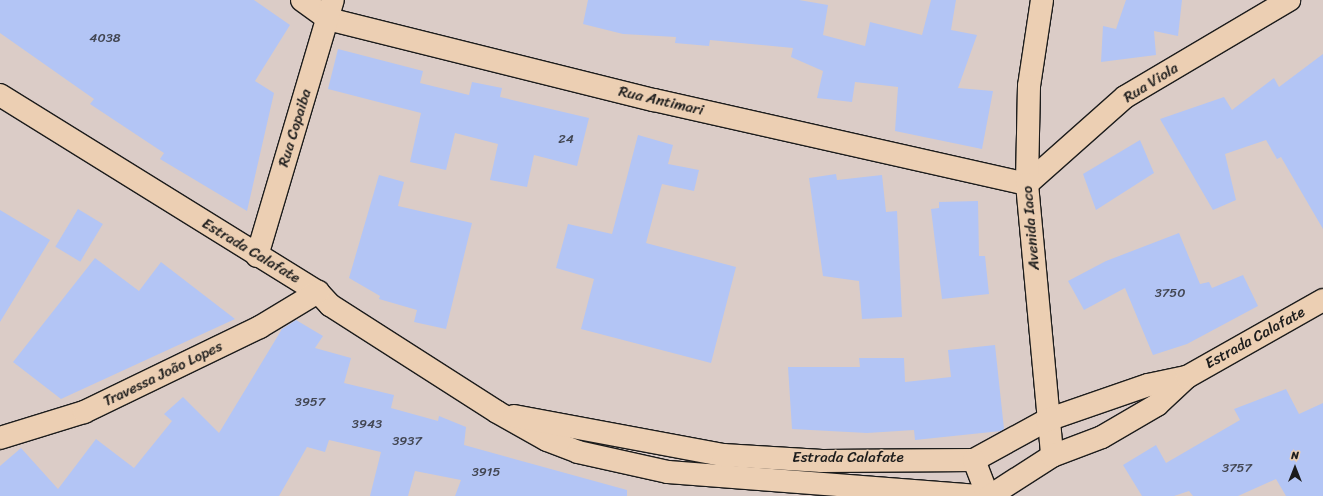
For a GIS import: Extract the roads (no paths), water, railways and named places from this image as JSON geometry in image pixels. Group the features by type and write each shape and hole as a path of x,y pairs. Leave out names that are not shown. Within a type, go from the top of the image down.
{"street":[{"name":"Rua Antimari","path":"302,0 654,100 1026,184"},
{"name":"Avenida Iaco","path":"1042,0 1029,86 1026,184 1047,420 1052,456"},
{"name":"Rua Viola","path":"1026,184 1125,97 1289,0"},
{"name":"Rua Copaiba","path":"257,256 330,9"},
{"name":"Estrada Calafate","path":"0,95 257,256 318,292 330,305 497,412 547,440 578,452 668,472 978,496"},
{"name":"Travessa João Lopes","path":"0,438 84,412 260,327 318,292"},
{"name":"Estrada Calafate","path":"989,496 1052,456 1102,437 1157,405 1187,377 1323,300"},
{"name":"Estrada Calafate","path":"497,412 723,455 822,461 974,460 1047,420 1148,385 1187,377"},
{"path":"974,460 989,496"}]}
